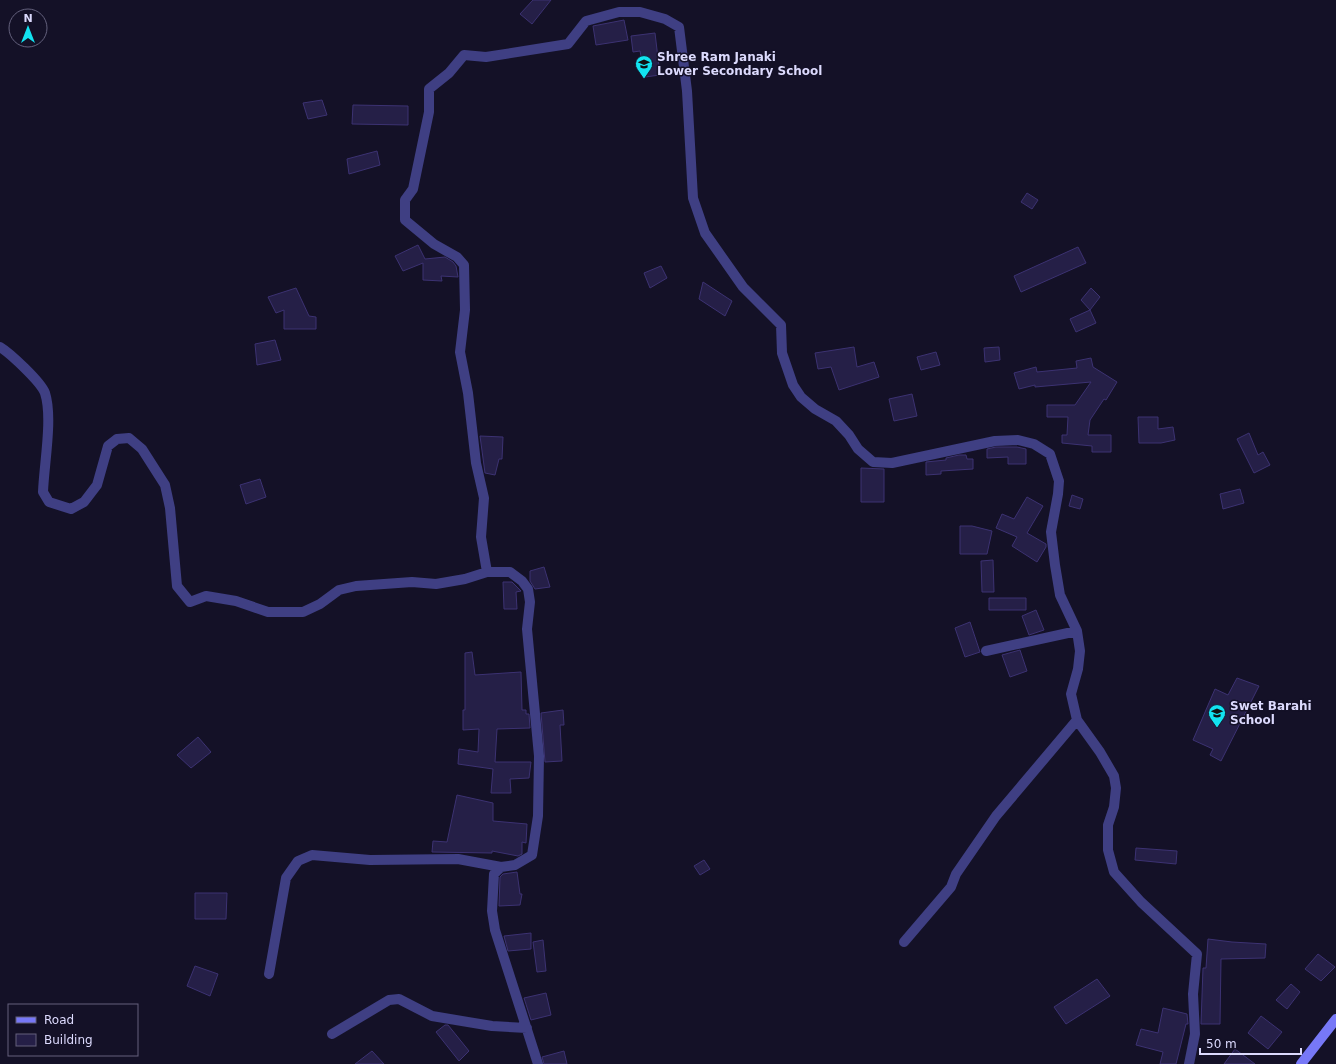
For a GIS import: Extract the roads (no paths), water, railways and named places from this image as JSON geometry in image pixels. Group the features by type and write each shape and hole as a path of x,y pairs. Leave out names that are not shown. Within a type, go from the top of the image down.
{"main road":[{"path":"1301,1064 1336,1019"}],"street":[{"path":"487,572 481,538 484,498 476,463 468,393 460,352 465,310 464,265 457,257 434,244 406,220 405,200 413,189 429,112 429,89 449,73 464,55 486,57 568,44 586,21 619,12 640,12 665,20 680,27 687,91 693,198 706,233 743,287 781,325 782,353 793,385 801,397 815,409 836,421 849,435 858,449 873,462 892,463 994,441 1018,440 1034,444 1050,454 1059,481 1051,532 1055,565 1060,595 1076,631 1080,651 1078,669 1071,694 1076,720 1100,752 1114,776 1116,788 1114,807 1108,825 1108,850 1114,872 1141,902 1197,954 1193,994 1195,1034 1189,1064"},
{"path":"0,347 24,367 45,392 47,417 43,492 49,502 71,509 84,502 97,485 108,446 117,439 129,438 142,449 165,485 170,508 177,586 190,602 206,596 236,601 268,612 303,612 320,604 339,590 356,586 412,582 436,584 487,572 510,572 522,581 528,589 530,602 527,629 539,756 538,816 532,855 515,865 501,867 458,859 370,860 312,855 304,857 298,861 286,878 270,974"},
{"path":"986,651 1076,631"},
{"path":"904,942 951,887 956,874 996,816 1076,720"},
{"path":"501,867 494,874 492,912 495,930 538,1064"},
{"path":"332,1034 389,1000 399,999 432,1016 492,1026 527,1028"}],"place":[{"name":"Shree Ram Janaki Lower Secondary School","path":"644,79"},
{"name":"Swet Barahi School","path":"1217,728"}]}
